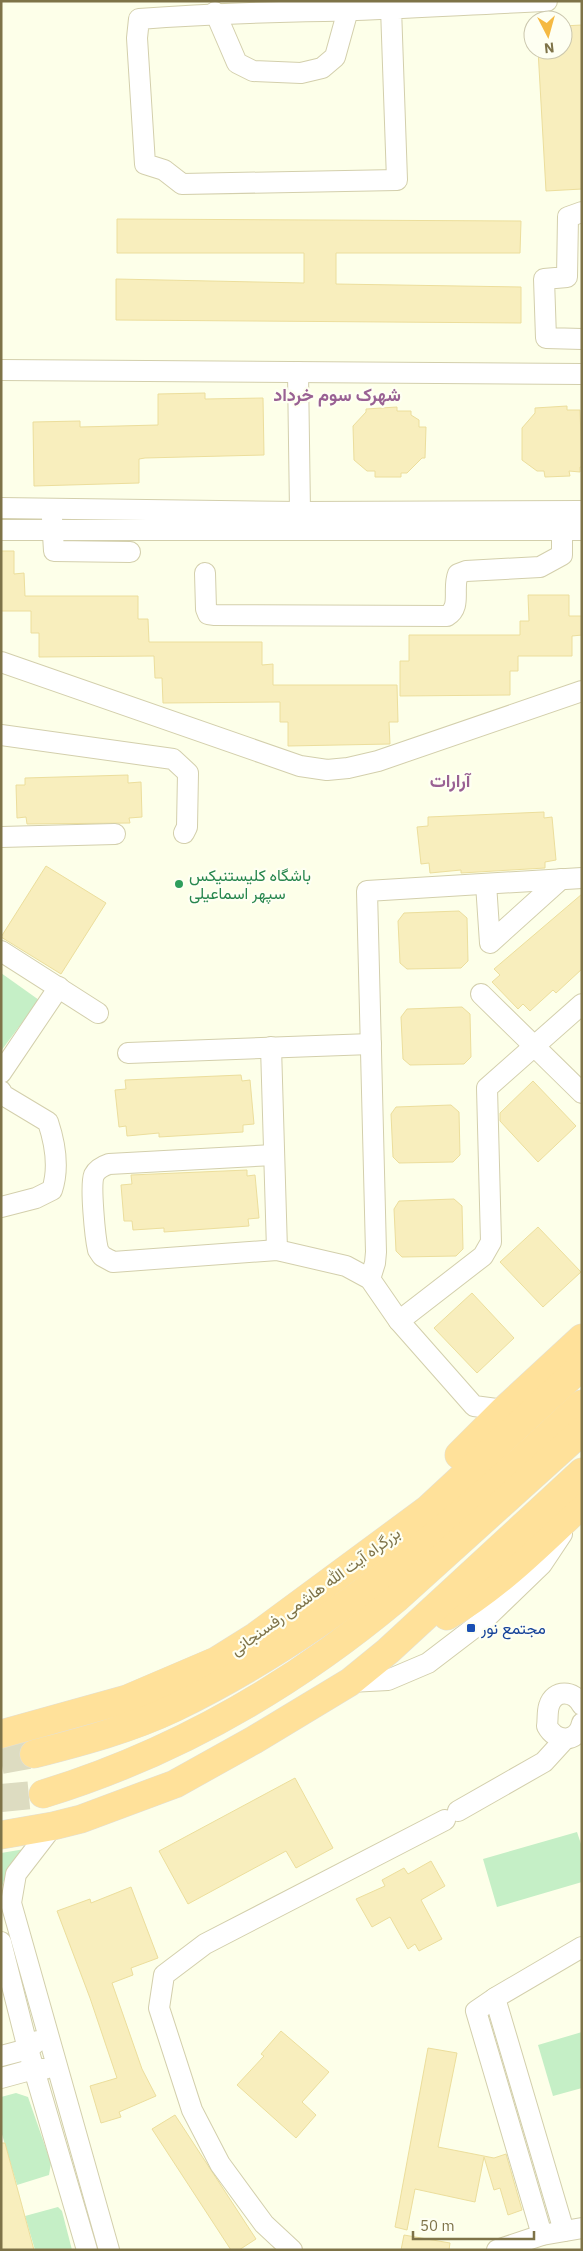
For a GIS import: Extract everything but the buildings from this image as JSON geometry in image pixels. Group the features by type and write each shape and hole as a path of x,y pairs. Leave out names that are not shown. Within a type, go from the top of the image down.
{"highway":[{"path":"346,1571 388,1523 504,1410 582,1338"},
{"name":"بزرگراه آیت الله هاشمی رفسنجانی","path":"1,1734 127,1699 216,1661 256,1636 428,1509 582,1366"},
{"name":"بزرگراه آیت الله هاشمی رفسنجانی","path":"34,1754 123,1728 172,1708 284,1648 325,1619 435,1534 582,1404"},
{"path":"43,1794 94,1778 153,1754 215,1722 289,1679 390,1604 582,1431"},
{"path":"1,1835 81,1819 174,1784 254,1740 350,1682 388,1651 582,1472"},
{"path":"388,1651 462,1607 513,1567 581,1505"}],"street":[{"path":"391,8 397,180 182,184 164,170 145,164 137,38 139,19 215,12 348,10 391,8 547,1"},
{"path":"215,12 237,63 253,71 301,73 322,68 335,57 348,10"},
{"path":"582,212 568,218 567,277 544,279 546,338 582,339"},
{"path":"1,370 582,374"},
{"path":"298,372 300,512"},
{"path":"1,508 300,512 574,522"},
{"path":"52,508 54,552 130,552"},
{"path":"1,530 53,531 574,522"},
{"path":"205,573 206,609 208,614 447,616 453,612 456,606 456,581 458,574 540,568 562,555 574,522"},
{"path":"1,662 279,760 327,770 348,768 378,761 582,691"},
{"path":"1,734 173,760 188,772 187,827 184,833"},
{"path":"1,837 115,834"},
{"path":"370,1279 376,1252 367,891 582,878"},
{"path":"486,884 490,943 561,879"},
{"path":"1,951 98,1013"},
{"path":"1,1073 59,987"},
{"path":"481,994 582,1093"},
{"path":"399,1321 483,1256 491,1242 488,1088 582,1004"},
{"path":"128,1053 371,1044"},
{"path":"271,1047 278,1250"},
{"path":"1,1091 3,1095 48,1122 53,1140 56,1178 52,1190 36,1198 1,1207"},
{"path":"274,1155 109,1164 97,1170 92,1182 97,1244 102,1256 113,1262 278,1250 346,1266 370,1279 399,1321 474,1406 504,1410"},
{"path":"462,1452 474,1427 474,1406"},
{"path":"350,1682 388,1680 428,1663 484,1621 542,1564 581,1505"},
{"path":"577,1732 557,1738 547,1726 548,1707 557,1695 579,1695"},
{"path":"292,2250 264,2224 220,2164 192,2110 159,2008 164,1975 205,1944 451,1815 544,1762 577,1732"},
{"path":"53,1826 16,1874 7,1945 28,2049 87,2250"},
{"path":"7,1945 52,2052 109,2250"},
{"path":"542,2236 476,2011 582,1947"},
{"path":"495,1998 573,2229 542,2236 497,2250"},
{"path":"1,2056 28,2049 37,2041 52,2052"},
{"path":"1,2078 34,2069 46,2068 52,2052"}],"green space":[{"path":"1,973 39,1000 1,1051"},
{"path":"577,1832 582,1847 582,1882 497,1907 483,1859"},
{"path":"25,1849 10,1868 1,1890 1,1853"},
{"path":"582,2032 582,2088 553,2096 538,2045"},
{"path":"16,2093 28,2097 51,2163 49,2175 17,2185 1,2131 1,2097"},
{"path":"58,2207 62,2211 72,2250 35,2250 25,2216"}],"tunnel":[{"path":"1,1760 34,1754"},
{"path":"1,1798 43,1794"}],"place":[{"name":"باشگاه کلیستنیکس سپهر اسماعیلی","path":"179,884"},
{"name":"مجتمع نور","path":"471,1628"}],"district":[{"name":"شهرک سوم خرداد","path":"337,395"},
{"name":"آرارات","path":"450,781"}]}
